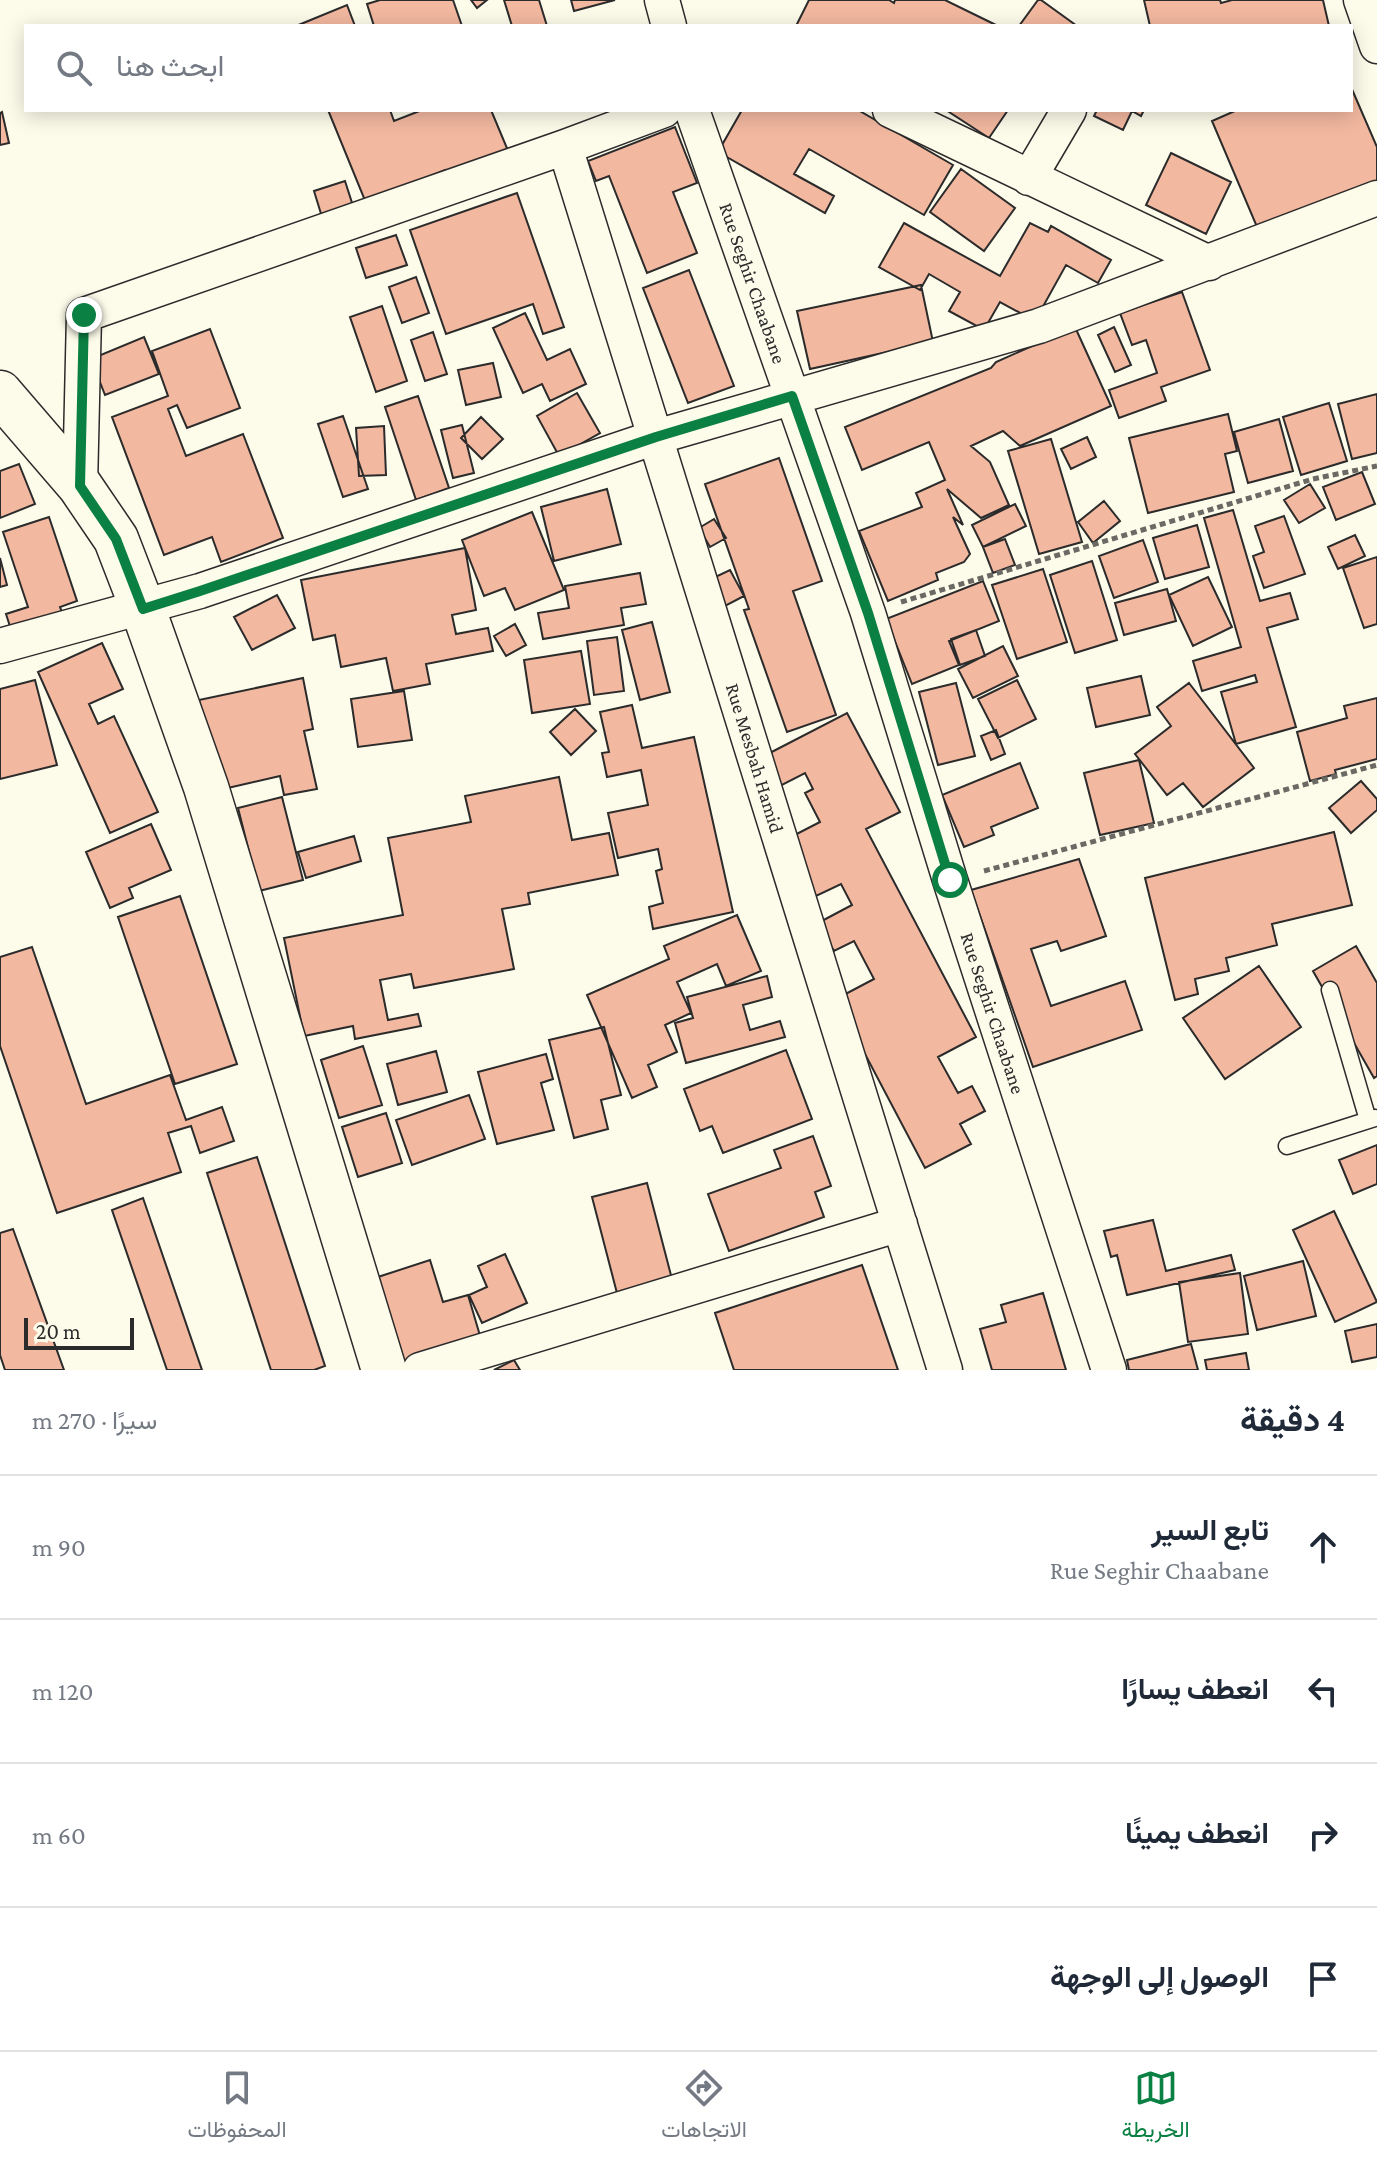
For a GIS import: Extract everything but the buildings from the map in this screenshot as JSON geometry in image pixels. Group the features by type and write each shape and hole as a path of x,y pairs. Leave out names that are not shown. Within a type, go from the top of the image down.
{"main road":[{"path":"0,393 80,486 116,539 206,787 384,1370"}],"street":[{"path":"662,0 668,24"},
{"path":"1361,0 1377,46"},
{"path":"80,486 84,315 659,112"},
{"name":"Rue Seghir Chaabane","path":"693,112 868,613 950,880 1109,1370"},
{"path":"894,112 1209,263"},
{"path":"1029,178 1068,112"},
{"name":"Rue Mesbah Hamid","path":"565,147 945,1370"},
{"path":"0,646 143,609 656,437 1039,326 1377,198"},
{"path":"420,1370 900,1224"}],"lane":[{"path":"1287,1146 1372,1118 1330,990"}],"path":[{"path":"868,613 1313,479 1377,466"},
{"path":"950,880 1377,765"}],"route":[{"path":"84,315 80,486 116,539 143,609 656,437 792,396 868,613 950,880"}]}
